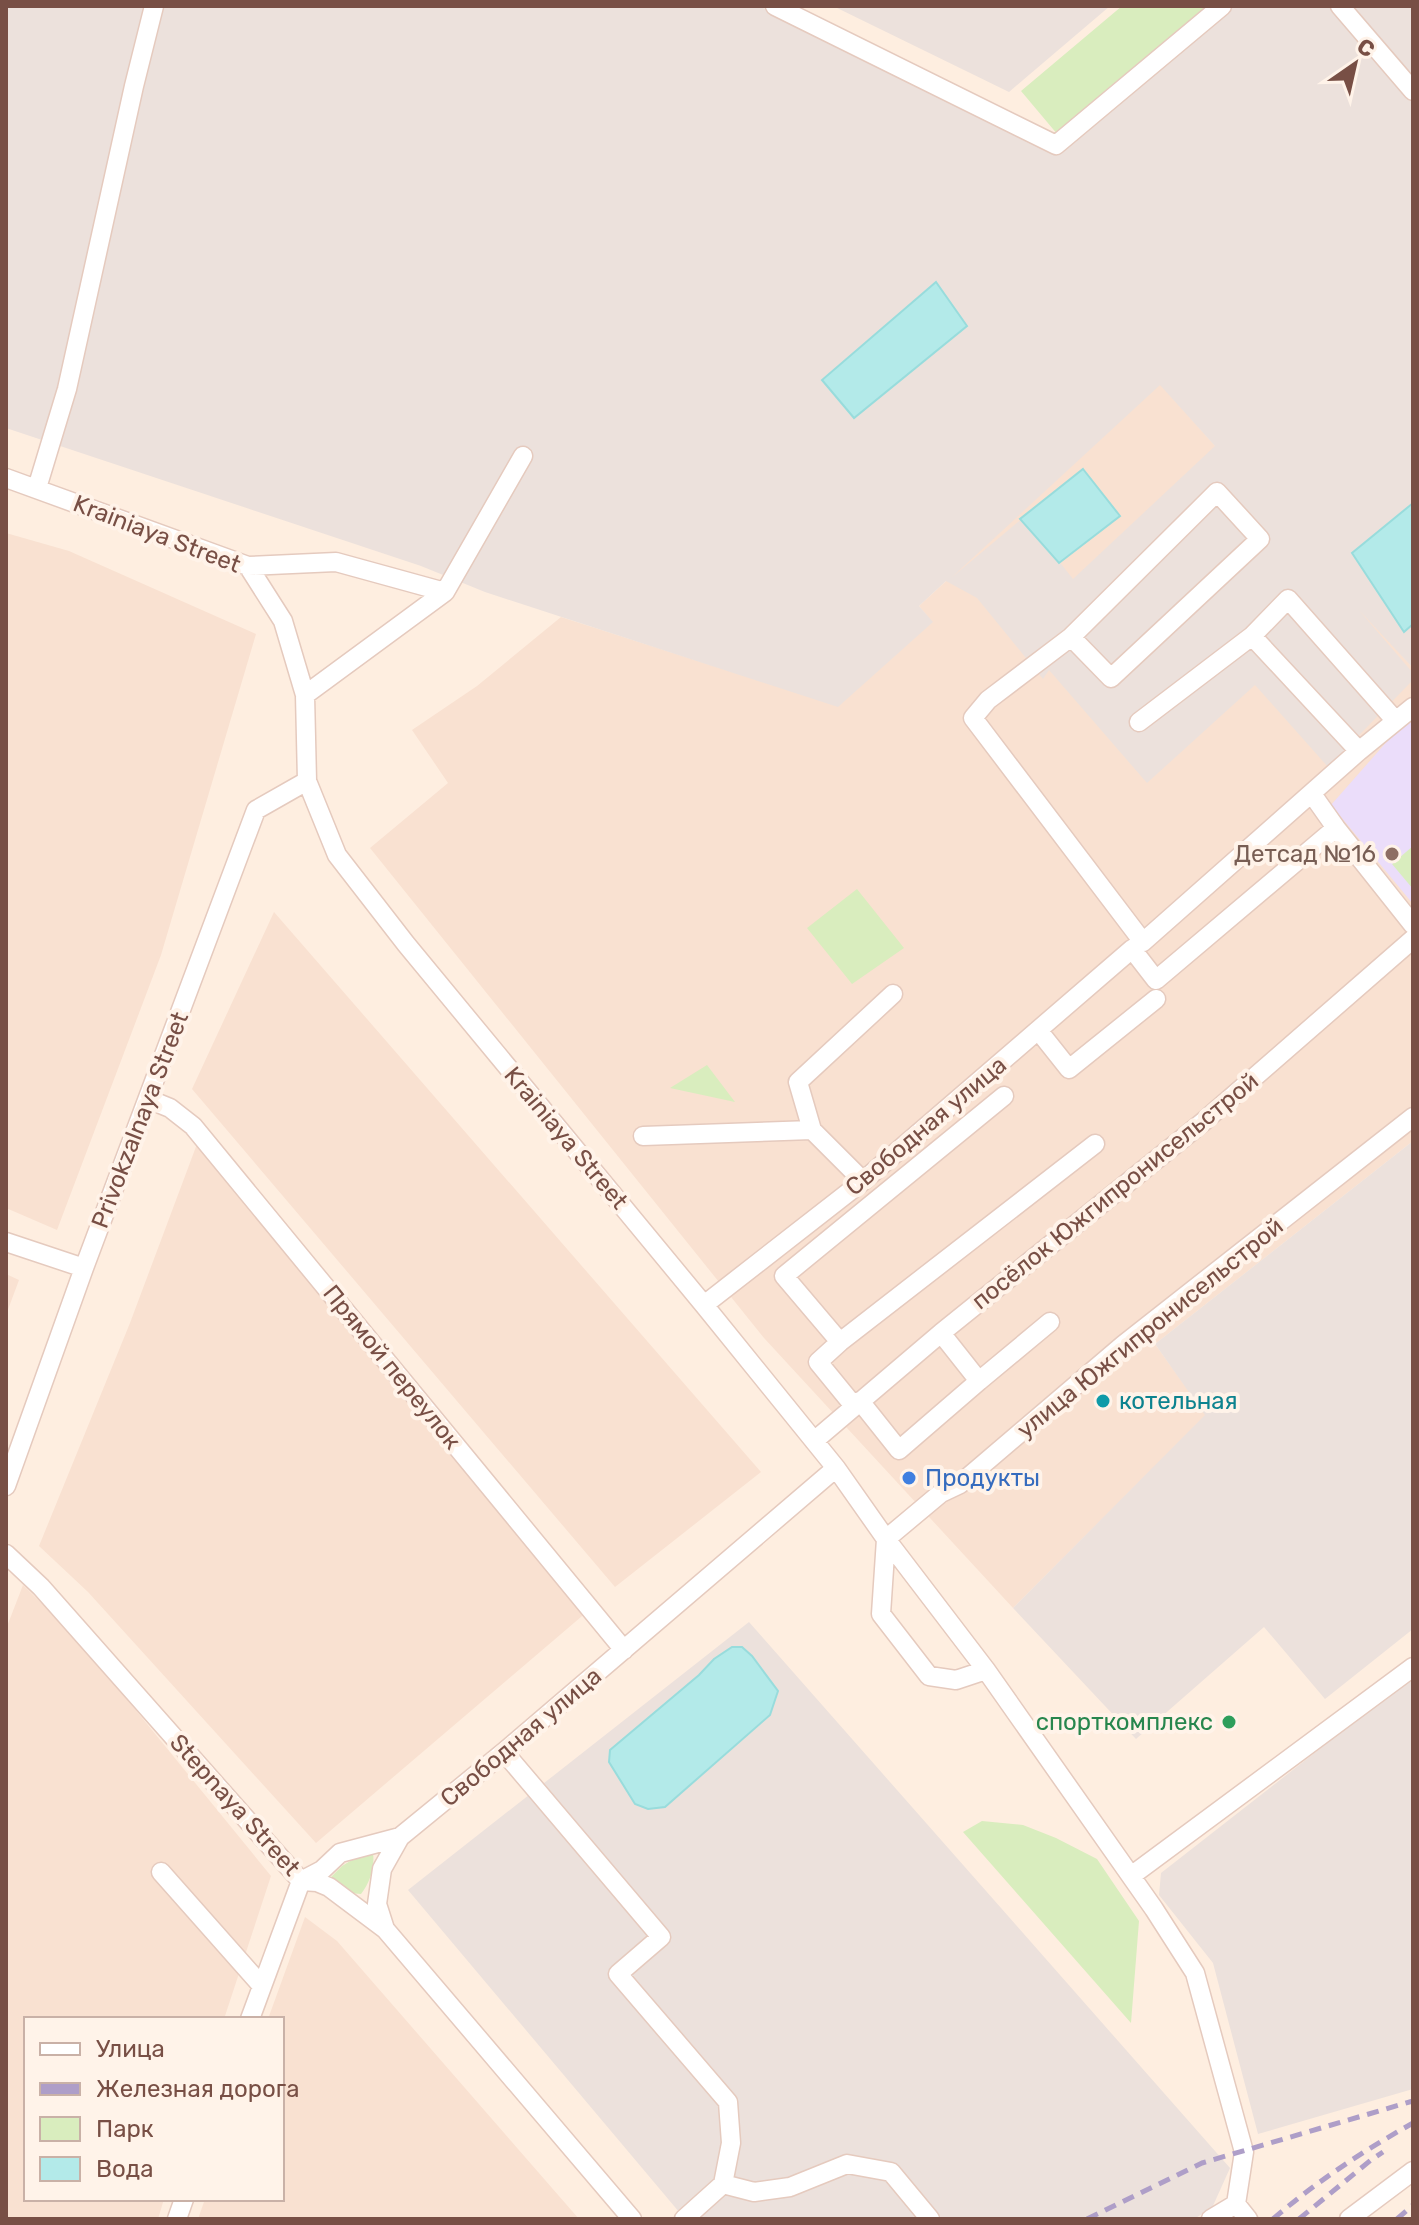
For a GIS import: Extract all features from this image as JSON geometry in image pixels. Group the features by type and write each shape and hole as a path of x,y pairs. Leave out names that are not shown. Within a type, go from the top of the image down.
{"street":[{"path":"37,488 67,389 154,6"},
{"path":"775,6 1056,145 1222,6"},
{"path":"1340,6 1413,91"},
{"path":"305,695 445,592 523,456"},
{"name":"Krainiaya Street","path":"6,478 248,566 283,621 305,695 307,781 337,855 406,944 836,1468 986,1670 1195,1973 1244,2152 1242,2212"},
{"path":"1071,637 1111,678 1260,539 1217,492 1071,637 988,700 973,718 1137,946 1156,980 1336,828"},
{"path":"248,566 336,562 445,592"},
{"path":"1139,722 1252,636 1288,599 1395,720"},
{"path":"1252,636 1359,751"},
{"name":"Свободная улица","path":"704,1305 863,1181 1413,707"},
{"name":"Privokzalnaya Street","path":"6,1486 84,1268 256,810 307,781"},
{"path":"1312,794 1413,925"},
{"name":"посёлок Южгипронисельстрой","path":"814,1441 941,1333 1203,1122 1413,939"},
{"path":"863,1181 812,1130 798,1082 893,994"},
{"path":"1038,1030 1069,1069 1156,999"},
{"path":"840,1342 784,1276 1004,1096"},
{"name":"Прямой переулок","path":"148,1099 170,1108 193,1126 624,1650"},
{"name":"улица Южгипронисельстрой","path":"886,1539 941,1493 960,1484 1123,1345 1413,1117"},
{"path":"643,1136 812,1130"},
{"path":"1050,1322 899,1450 818,1362 1095,1144"},
{"path":"6,1242 84,1268"},
{"path":"941,1333 979,1381"},
{"name":"Свободная улица","path":"301,1881 322,1870 340,1853 400,1837 836,1468"},
{"path":"886,1539 881,1614 929,1676 956,1680 986,1670"},
{"name":"Stepnaya Street","path":"6,1554 41,1587 301,1881 329,1887 385,1929 632,2219"},
{"path":"1131,1876 1413,1667"},
{"path":"504,1752 661,1937 618,1974 728,2102 731,2143 723,2184 684,2219"},
{"path":"385,1929 377,1904 382,1869 400,1837"},
{"path":"161,1872 262,1986"},
{"path":"251,2017 301,1881"},
{"path":"723,2184 754,2192 790,2187 847,2164 891,2172 930,2219"},
{"path":"1349,2219 1413,2171"},
{"path":"1211,2219 1242,2212"}],"shaded area":[{"path":"6,6 759,6 1045,150 1223,6 1413,6 1413,668 1358,609 1413,673 1413,680 1328,767 1255,685 1147,783 1049,670 1043,679 977,598 946,581 919,606 933,622 838,707 485,592 421,566 6,428","holes":["1160,385 1215,446 1073,579 1024,517 951,578"]},
{"path":"833,6 1110,6 1009,92"},
{"path":"1160,384 1413,668 1413,1141 1155,1344 1206,1415 1013,1608 764,1338 370,848 448,783 412,730 477,686 561,617 838,706 932,622 919,606"},
{"path":"6,533 69,551 256,634 161,955 57,1230 6,1208"},
{"name":"Детсад №16","path":"1413,712 1413,904 1331,805"},
{"path":"274,912 761,1472 615,1587 192,1089"},
{"path":"1413,1141 1413,1629 1325,1699 1264,1627 1136,1739 1013,1608 1205,1415 1155,1344"},
{"path":"197,1144 588,1611 316,1843 88,1592 39,1546 130,1323"},
{"path":"6,1274 19,1280 6,1315"},
{"path":"23,1585 77,1638 271,1876 225,2017 24,2017 24,2201 163,2201 158,2219 6,2219 6,1629"},
{"path":"749,1622 1230,2168 1212,2208 1194,2219 685,2219 408,1890"},
{"path":"1413,1676 1413,2089 1258,2134 1213,1963 1159,1895 1161,1873"},
{"path":"305,1917 337,1941 579,2219 198,2219 204,2201 284,2201 284,2017 269,2017"}],"green space":[{"path":"1122,6 1210,6 1058,135 1021,91"},
{"path":"1413,846 1413,889 1392,864"},
{"path":"857,889 904,948 852,984 807,928"},
{"path":"707,1065 735,1102 670,1088"},
{"path":"982,1821 1023,1825 1097,1859 1139,1921 1131,2023 963,1832"},
{"path":"365,1852 373,1853 373,1864 361,1894 349,1893 332,1882 331,1877 342,1866"}],"water":[{"path":"936,282 967,326 854,418 822,380"},
{"path":"1083,469 1120,516 1059,563 1020,519"},
{"path":"1413,503 1413,624 1404,632 1352,553"},
{"path":"732,1647 742,1647 752,1656 778,1691 770,1715 665,1807 648,1809 635,1804 609,1762 610,1750 714,1659"}],"railway":[{"path":"1087,2219 1202,2163 1413,2101"},
{"path":"1273,2219 1340,2168 1413,2123"},
{"path":"1299,2219 1383,2152"},
{"path":"1397,2219 1413,2205"}],"place":[{"name":"Детсад №16","path":"1392,854"},
{"name":"котельная","path":"1103,1401"},
{"name":"Продукты","path":"909,1478"},
{"name":"спорткомплекс","path":"1229,1722"}]}
